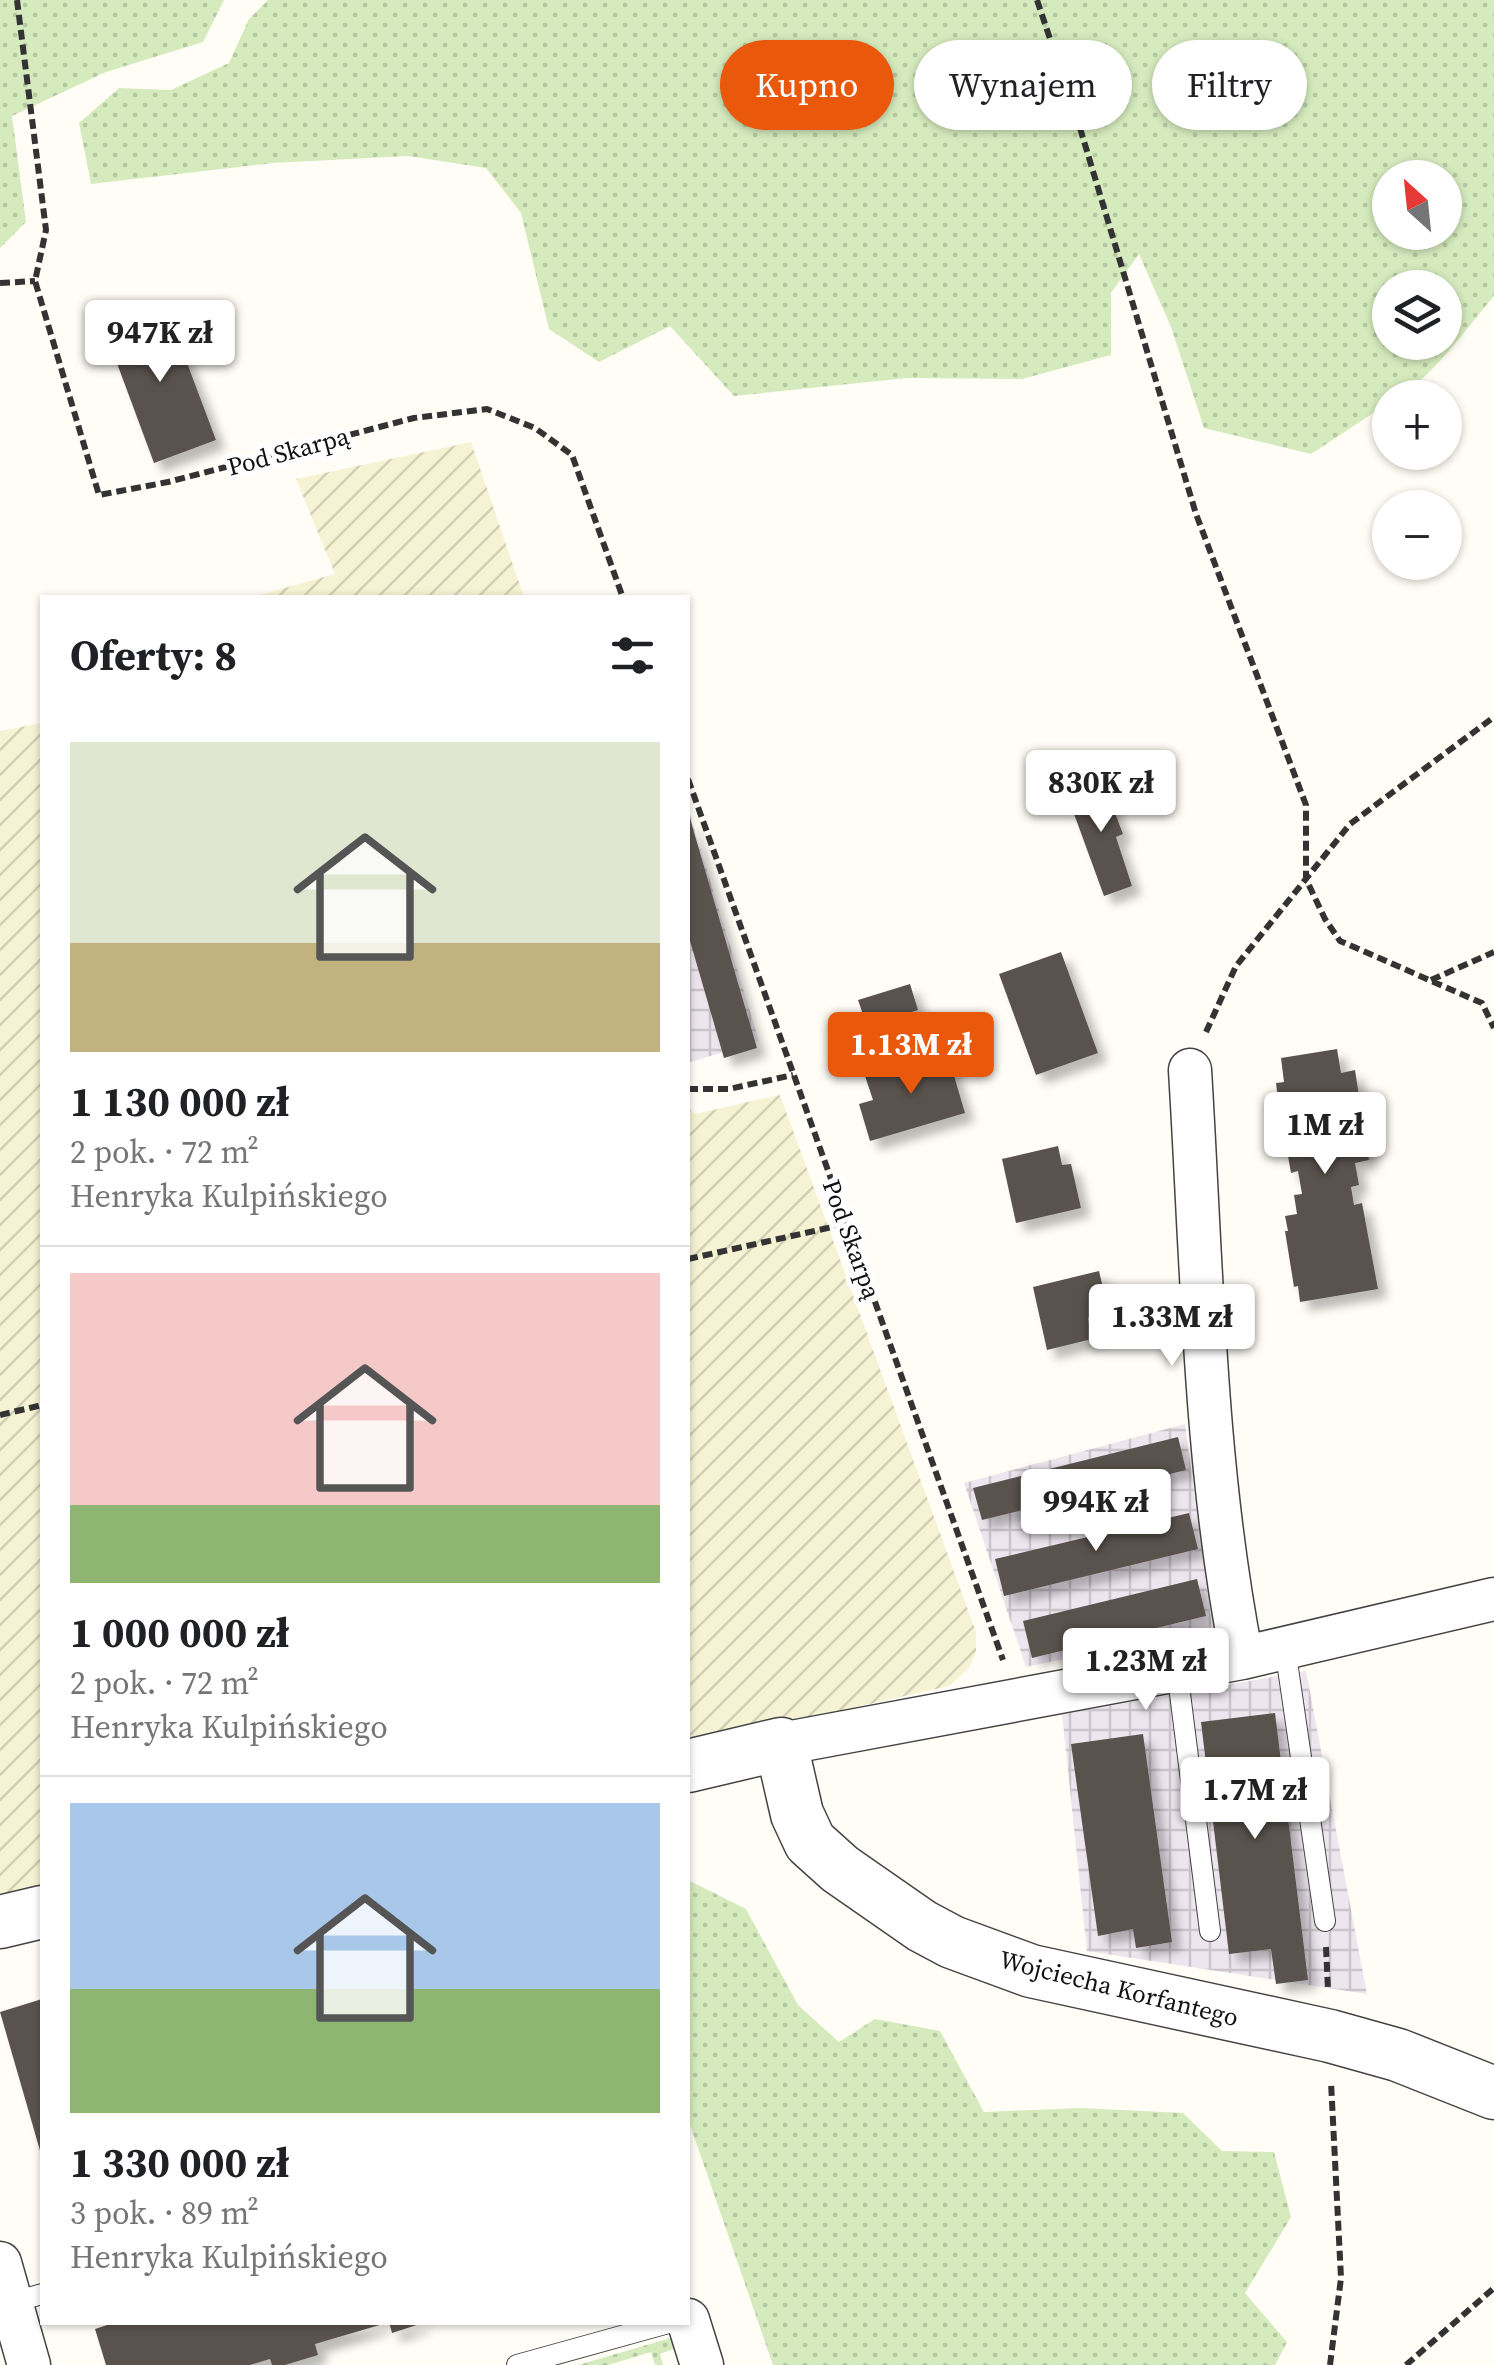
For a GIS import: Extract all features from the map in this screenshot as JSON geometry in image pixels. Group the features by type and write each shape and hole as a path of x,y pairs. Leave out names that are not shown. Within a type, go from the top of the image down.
{"street":[{"path":"1190,1070 1210,1411 1232,1610 1242,1658"},
{"path":"690,1766 781,1744 1242,1658 1494,1599"},
{"name":"Wojciecha Korfantego","path":"781,1744 797,1814 810,1842 840,1869 937,1934 1032,1971 1330,2036 1398,2055 1494,2093"},
{"path":"0,1922 40,1912"},
{"path":"18,2287 29,2365"},
{"path":"690,2325 702,2365"}],"lane":[{"path":"1285,1648 1325,1921"},
{"path":"1177,1670 1210,1931"},
{"path":"516,2365 661,2325"}],"path":[{"path":"0,283 35,281 46,230 17,0"},
{"path":"1037,0 1080,128 1196,514 1306,805 1306,878 1325,920 1340,941 1482,1003 1494,1028"},
{"name":"Pod Skarpą","path":"35,281 99,495 168,482 414,418 486,409 535,428 572,455 622,595"},
{"path":"1190,1070 1236,966 1350,824 1492,719 1494,731"},
{"name":"Pod Skarpą","path":"690,785 1016,1699"},
{"path":"1430,980 1494,952"},
{"path":"690,1089 729,1090 794,1076"},
{"path":"690,1260 846,1224"},
{"path":"0,1415 40,1405"},
{"path":"1325,1921 1341,2278 1330,2365"},
{"path":"1406,2365 1494,2288"}],"shaded area":[{"path":"471,442 523,595 259,595 335,574 296,479"},
{"path":"40,723 40,1891 0,1900 0,731"},
{"path":"690,815 759,1041 690,1062"},
{"path":"780,1095 976,1632 976,1652 969,1668 949,1686 690,1745 690,1109 695,1114"},
{"path":"1185,1424 1212,1627 1026,1667 964,1483"},
{"path":"1306,1671 1367,1994 1087,1951 1062,1714"}],"green space":[{"path":"0,0 224,0 203,42 106,72 12,116 26,222 0,248"},
{"path":"268,0 1494,0 1494,296 1462,335 1462,270 1372,270 1372,360 1440,360 1420,380 1372,380 1372,414 1311,454 1204,428 1171,327 1139,254 1111,293 1111,355 1022,379 907,378 734,396 670,326 599,362 549,329 521,213 486,168 408,156 273,163 91,184 79,123 119,88 171,90 229,63 249,19"},
{"path":"690,1881 746,1909 798,2005 839,2042 875,2019 940,2031 984,2112 1080,2108 1183,2113 1222,2151 1274,2152 1291,2217 1245,2293 1287,2342 1275,2365 773,2365 690,2125"},
{"path":"674,2337 679,2347 660,2354 663,2365 655,2365 651,2352 608,2365 578,2365"}],"building":[{"path":"166,307 216,440 154,463 105,331"},
{"path":"1102,779 1123,834 1116,837 1132,886 1104,896 1066,792"},
{"path":"690,818 757,1048 724,1058 690,941"},
{"path":"1061,952 1098,1053 1036,1075 999,974"},
{"path":"910,984 918,1010 867,1026 858,1000"},
{"path":"1337,1049 1341,1073 1355,1070 1369,1160 1355,1163 1359,1185 1351,1187 1354,1205 1362,1203 1378,1289 1300,1302 1298,1286 1294,1287 1285,1216 1297,1214 1294,1195 1302,1194 1298,1171 1291,1173 1288,1156 1285,1157 1275,1100 1276,1083 1284,1082 1281,1058"},
{"path":"947,1052 965,1113 870,1141 859,1104 873,1100 865,1076"},
{"path":"1058,1146 1062,1165 1071,1164 1081,1208 1016,1223 1002,1159"},
{"path":"1099,1271 1109,1313 1088,1318 1092,1339 1047,1350 1033,1287"},
{"path":"1178,1437 1186,1470 982,1520 973,1488"},
{"path":"1189,1513 1198,1549 1004,1596 995,1559"},
{"path":"1197,1579 1206,1616 1032,1658 1023,1621"},
{"path":"1275,1713 1308,1980 1276,1984 1271,1949 1229,1954 1201,1722"},
{"path":"1143,1734 1172,1942 1136,1948 1133,1929 1098,1936 1071,1744"},
{"path":"40,2000 40,2151 0,2012"},
{"path":"107,2325 380,2325 315,2344 318,2355 285,2365 272,2365 270,2359 250,2365 106,2365 95,2329"},
{"path":"390,2325 417,2325 392,2333"}]}
